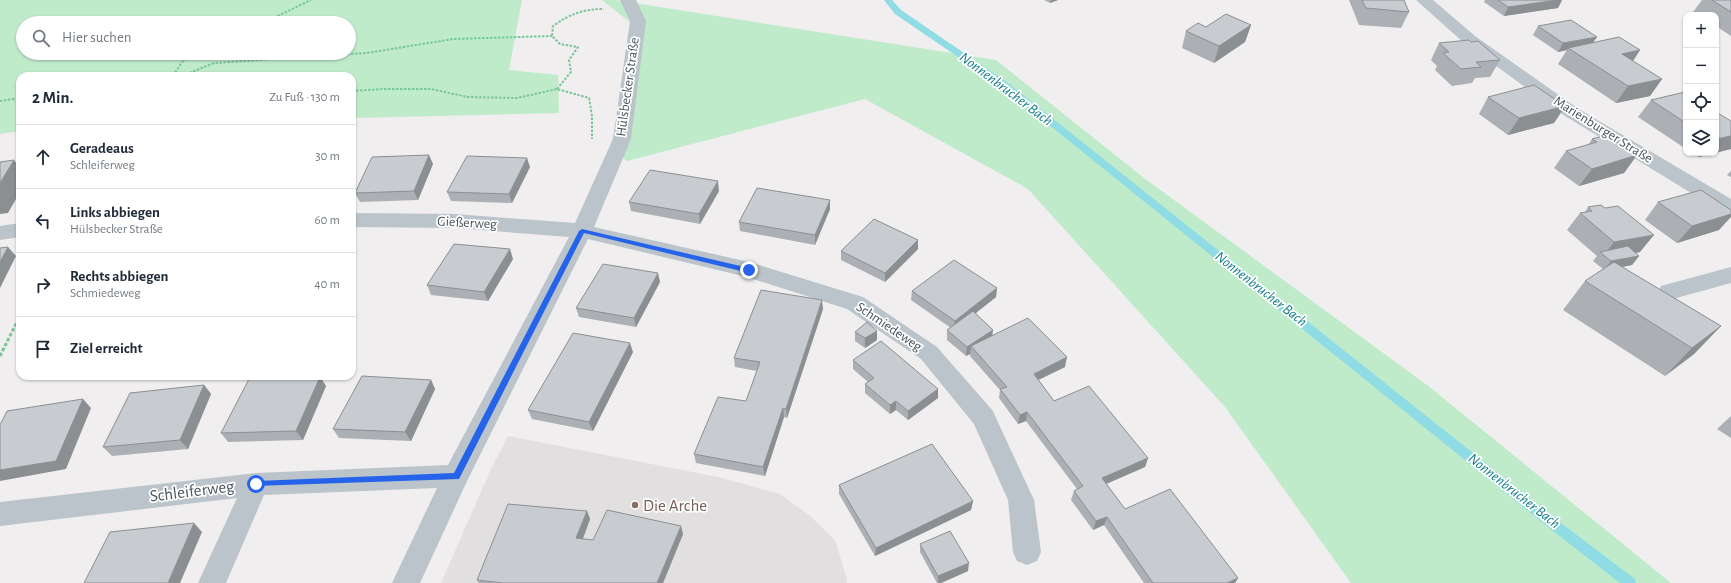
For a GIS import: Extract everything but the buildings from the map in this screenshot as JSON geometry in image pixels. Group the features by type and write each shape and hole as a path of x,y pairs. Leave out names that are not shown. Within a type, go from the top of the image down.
{"street":[{"name":"Marienburger Straße","path":"1424,0 1469,39 1571,112 1731,208"},
{"name":"Hülsbecker Straße","path":"406,583 456,476 582,231 622,139 638,21 618,4"},
{"name":"Gießerweg","path":"356,220 455,220 582,231"},
{"path":"0,233 16,231"},
{"name":"Schmiedeweg","path":"582,231 749,270 855,303 929,354 984,418 1021,500 1028,552"},
{"path":"1669,292 1731,274"},
{"name":"Schleiferweg","path":"0,514 256,484 456,476"},
{"path":"212,583 256,484"}],"path":[{"path":"278,16 311,0"},
{"path":"552,36 553,26 569,14 591,8 618,4"},
{"path":"356,54 453,39 552,36 560,44 578,48 569,60 571,72 557,89"},
{"path":"176,72 185,60"},
{"path":"192,72 214,63 260,60"},
{"path":"356,91 431,89 468,98 517,98 557,89 589,98 592,116 592,143"},
{"path":"0,101 16,99"},
{"path":"0,356 16,324"}],"shaded area":[{"name":"Die Arche","path":"508,436 718,477 780,494 810,516 835,540 847,583 441,583 491,469"}],"green space":[{"path":"0,0 522,0 509,70 558,75 559,113 356,118 356,72 16,72 16,132 0,134"},
{"path":"602,0 615,0 996,60 1144,178 1427,385 1671,583 1351,583 1225,407 1028,189 865,99 627,161 610,149 628,70 631,23"}],"waterway":[{"name":"Nonnenbrucher Bach","path":"888,0 898,12 1005,85 1557,527 1630,583"}],"place":[{"name":"Die Arche","path":"635,505"}],"route":[{"path":"256,484 456,476 582,231 749,270"}]}
